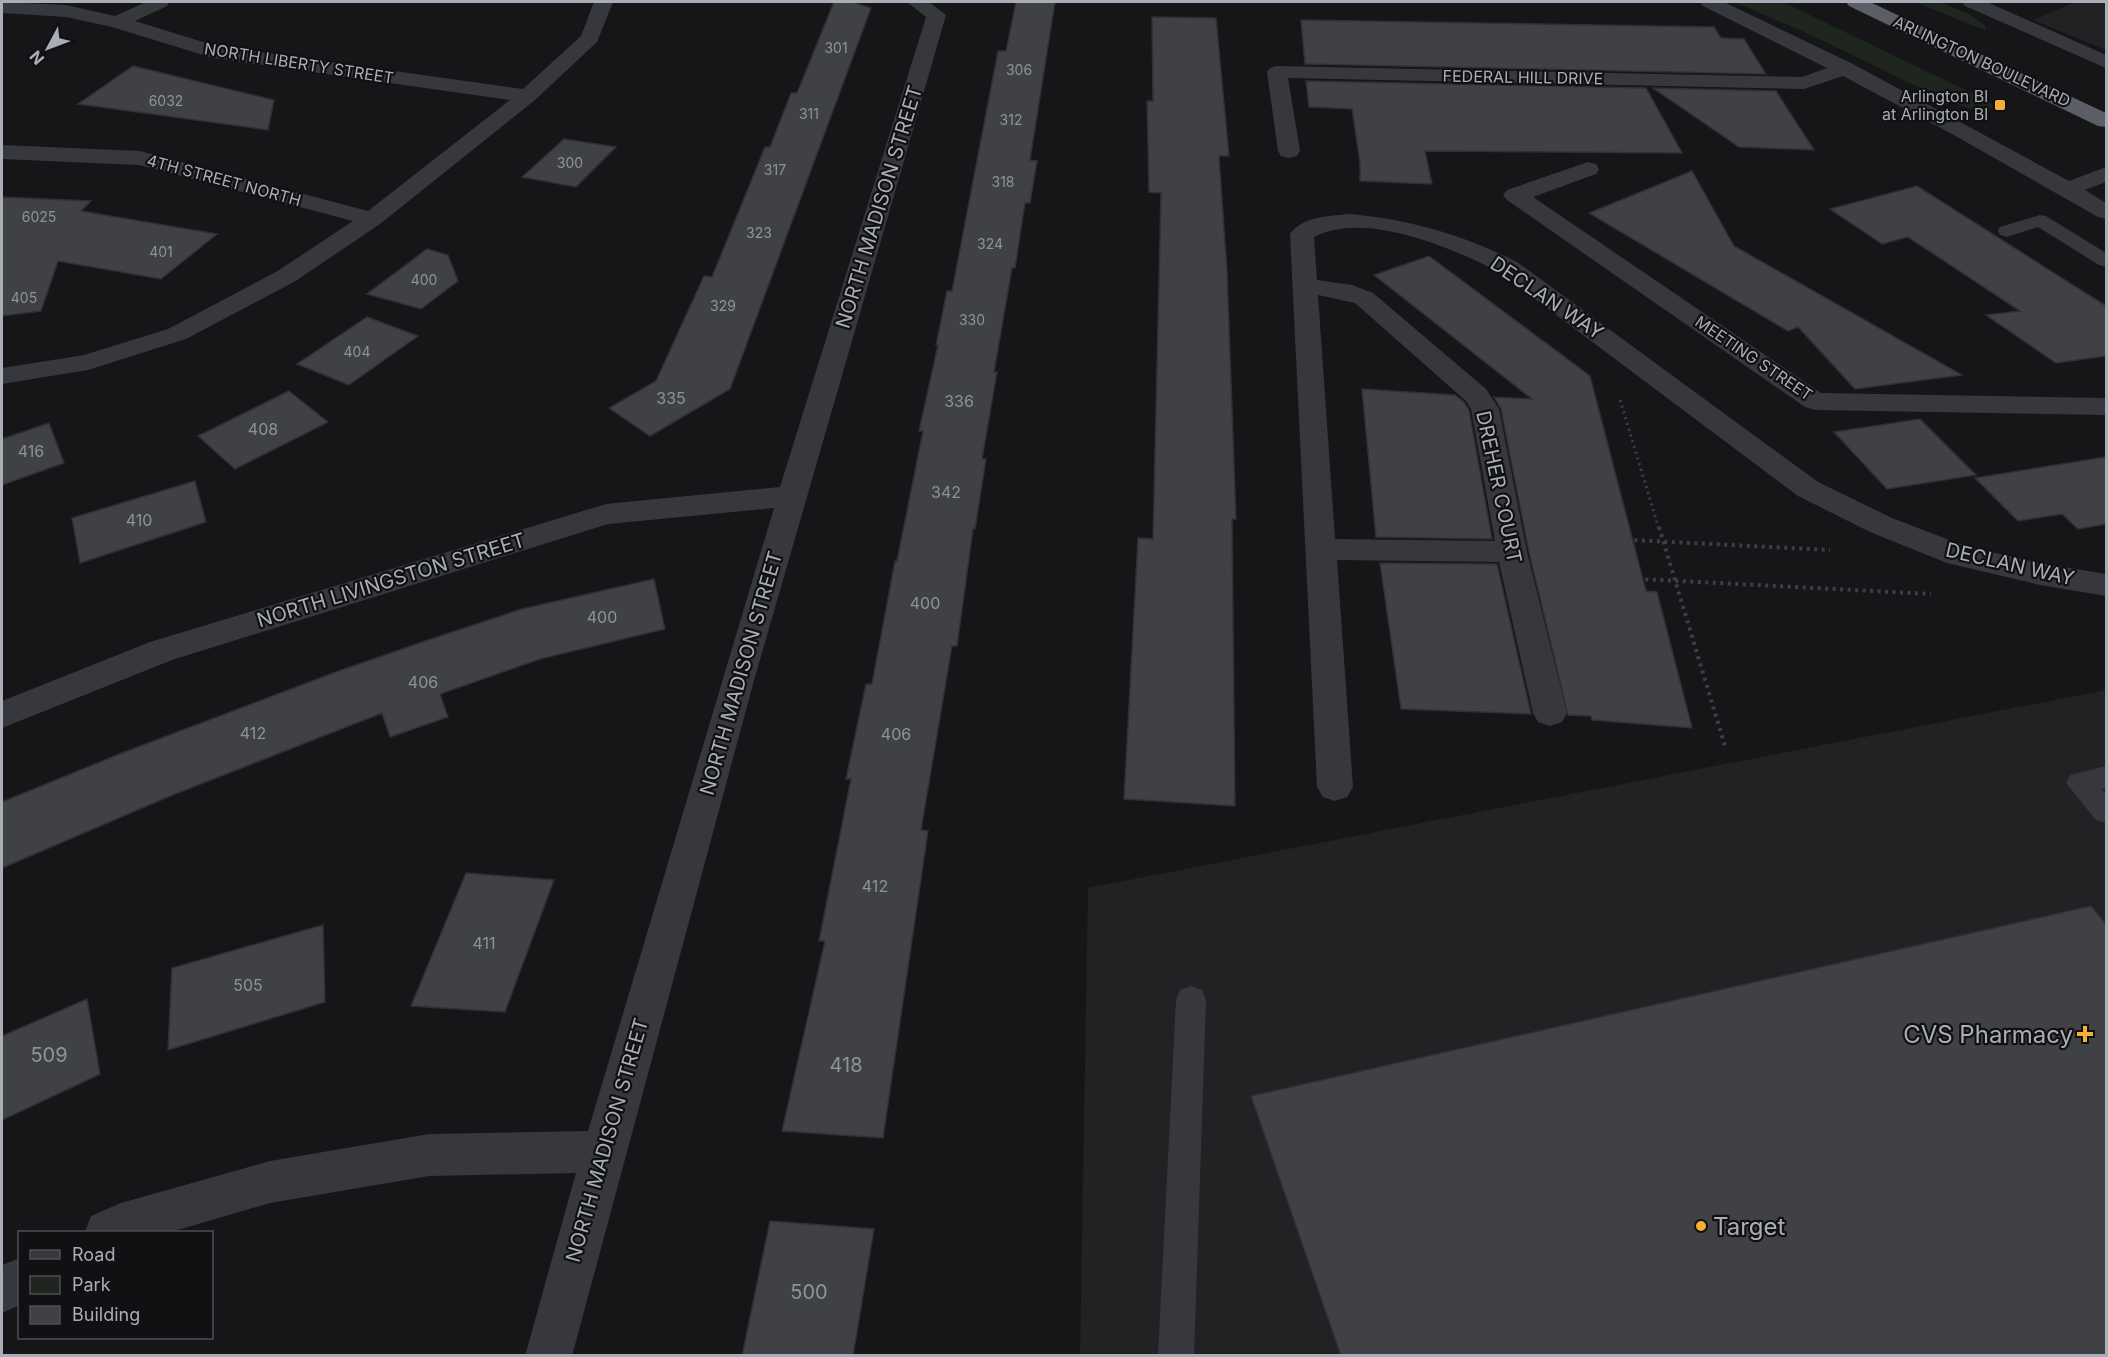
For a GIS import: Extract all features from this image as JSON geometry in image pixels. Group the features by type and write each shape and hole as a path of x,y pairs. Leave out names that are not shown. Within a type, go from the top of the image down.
{"highway":[{"name":"ARLINGTON BOULEVARD","path":"1856,2 2106,122"}],"street":[{"path":"117,22 160,2"},
{"path":"2,376 88,362 177,334 285,277 372,219 528,96 590,38 603,2"},
{"name":"NORTH MADISON STREET","path":"548,1356 603,1152 793,496 936,15 917,2"},
{"path":"1710,2 1966,130 2106,212"},
{"path":"1974,2 2106,62"},
{"name":"NORTH LIBERTY STREET","path":"2,7 66,11 117,22 213,52 528,96"},
{"name":"FEDERAL HILL DRIVE","path":"1289,152 1277,72 1804,83 1846,68"},
{"name":"4TH STREET NORTH","path":"2,152 140,158 372,219"},
{"name":"MEETING STREET","path":"1588,169 1515,195 1815,401 2106,407"},
{"path":"2068,189 2106,174"},
{"name":"DECLAN WAY","path":"1335,787 1302,234 1321,224 1350,221 1386,224 1439,237 1474,250 1508,267 1808,489 1881,525 1958,555 2040,574 2106,585"},
{"name":"DREHER COURT","path":"1305,286 1352,293 1364,298 1476,395 1485,409 1513,553 1550,713"},
{"name":"NORTH LIVINGSTON STREET","path":"2,716 161,651 606,514 793,496"},
{"path":"1321,549 1513,553"},
{"path":"111,1231 122,1225 270,1182 429,1155 603,1152"},
{"path":"2,1290 18,1281"}],"lane":[{"path":"2007,231 2040,220 2106,261"},
{"path":"2106,777 2080,783 2106,812"},
{"path":"1176,1356 1191,1000"}],"path":[{"path":"1619,396 1725,746"},
{"path":"1513,553 1663,541 1830,550"},
{"path":"1513,553 1675,580 1930,594"}],"shaded area":[{"path":"2075,2 2106,2 2106,50 2033,20"},
{"path":"2106,690 2106,1355 1080,1356 1088,888"}],"green space":[{"path":"1734,2 1783,2 1990,102 1993,107 1979,112 1943,99 1811,35"},
{"path":"1915,2 1940,2 1969,14 1986,26 1985,30 1976,27"}],"building":[{"path":"834,2 853,2 871,8 730,389 650,436 609,408 656,381 704,276 712,277 765,147 770,147 791,93 797,93"},
{"path":"1016,2 1055,2 1030,160 1037,161 1030,203 1025,203 1015,268 1012,268 994,372 997,372 982,459 986,459 975,529 973,529 957,646 952,646 921,830 928,831 883,1138 782,1131 825,941 819,941 851,779 846,779 866,684 872,684 923,431 919,431 947,291 952,291 998,51 1006,51"},
{"path":"1152,17 1216,18 1229,156 1219,156 1227,271 1236,519 1232,519 1235,806 1124,799 1138,538 1153,539 1161,193 1149,192 1147,101 1153,101"},
{"path":"1301,20 1714,27 1721,38 1744,39 1766,74 1305,64"},
{"path":"133,66 274,100 268,130 78,104"},
{"path":"1306,81 1646,88 1682,153 1425,151 1432,184 1360,181 1360,163 1352,109 1309,107"},
{"path":"1653,88 1776,91 1814,150 1739,147"},
{"path":"564,139 616,147 576,187 522,177"},
{"path":"1692,171 1734,246 1962,375 1855,389 1798,327 1788,331 1589,213"},
{"path":"1917,186 2106,306 2106,356 2056,363 1986,315 2020,311 1908,237 1882,244 1830,209"},
{"path":"2,197 91,201 81,211 217,234 161,279 58,261 41,311 2,316"},
{"path":"427,249 448,255 458,281 421,309 367,294"},
{"path":"1429,256 1590,376 1646,591 1657,592 1692,728 1592,720 1591,716 1568,715 1529,552 1501,409 1494,397 1532,399 1374,275"},
{"path":"367,317 418,336 349,385 297,364"},
{"path":"1362,389 1455,395 1464,402 1469,410 1492,539 1376,537"},
{"path":"289,391 328,422 235,469 198,436"},
{"path":"1920,419 1976,475 1887,489 1834,432"},
{"path":"49,423 64,463 2,485 2,439"},
{"path":"2106,457 2106,524 2078,529 2062,514 2018,521 1975,478"},
{"path":"195,481 206,522 80,563 72,518"},
{"path":"1380,563 1497,564 1531,714 1401,709"},
{"path":"654,579 665,629 540,659 440,694 448,717 390,737 382,713 170,796 2,868 2,802 122,753 336,672 431,639 522,609"},
{"path":"466,873 554,880 505,1012 411,1006"},
{"name":"Target","path":"2091,906 2106,924 2106,1356 1341,1356 1251,1096"},
{"path":"323,925 325,1002 168,1050 172,968"},
{"path":"87,999 100,1074 2,1120 2,1036"},
{"path":"770,1221 874,1229 853,1356 742,1356"}],"place":[{"name":"Arlington Bl at Arlington Bl","path":"2000,105"},
{"name":"CVS Pharmacy","path":"2085,1034"},
{"name":"Target","path":"1701,1226"}]}
